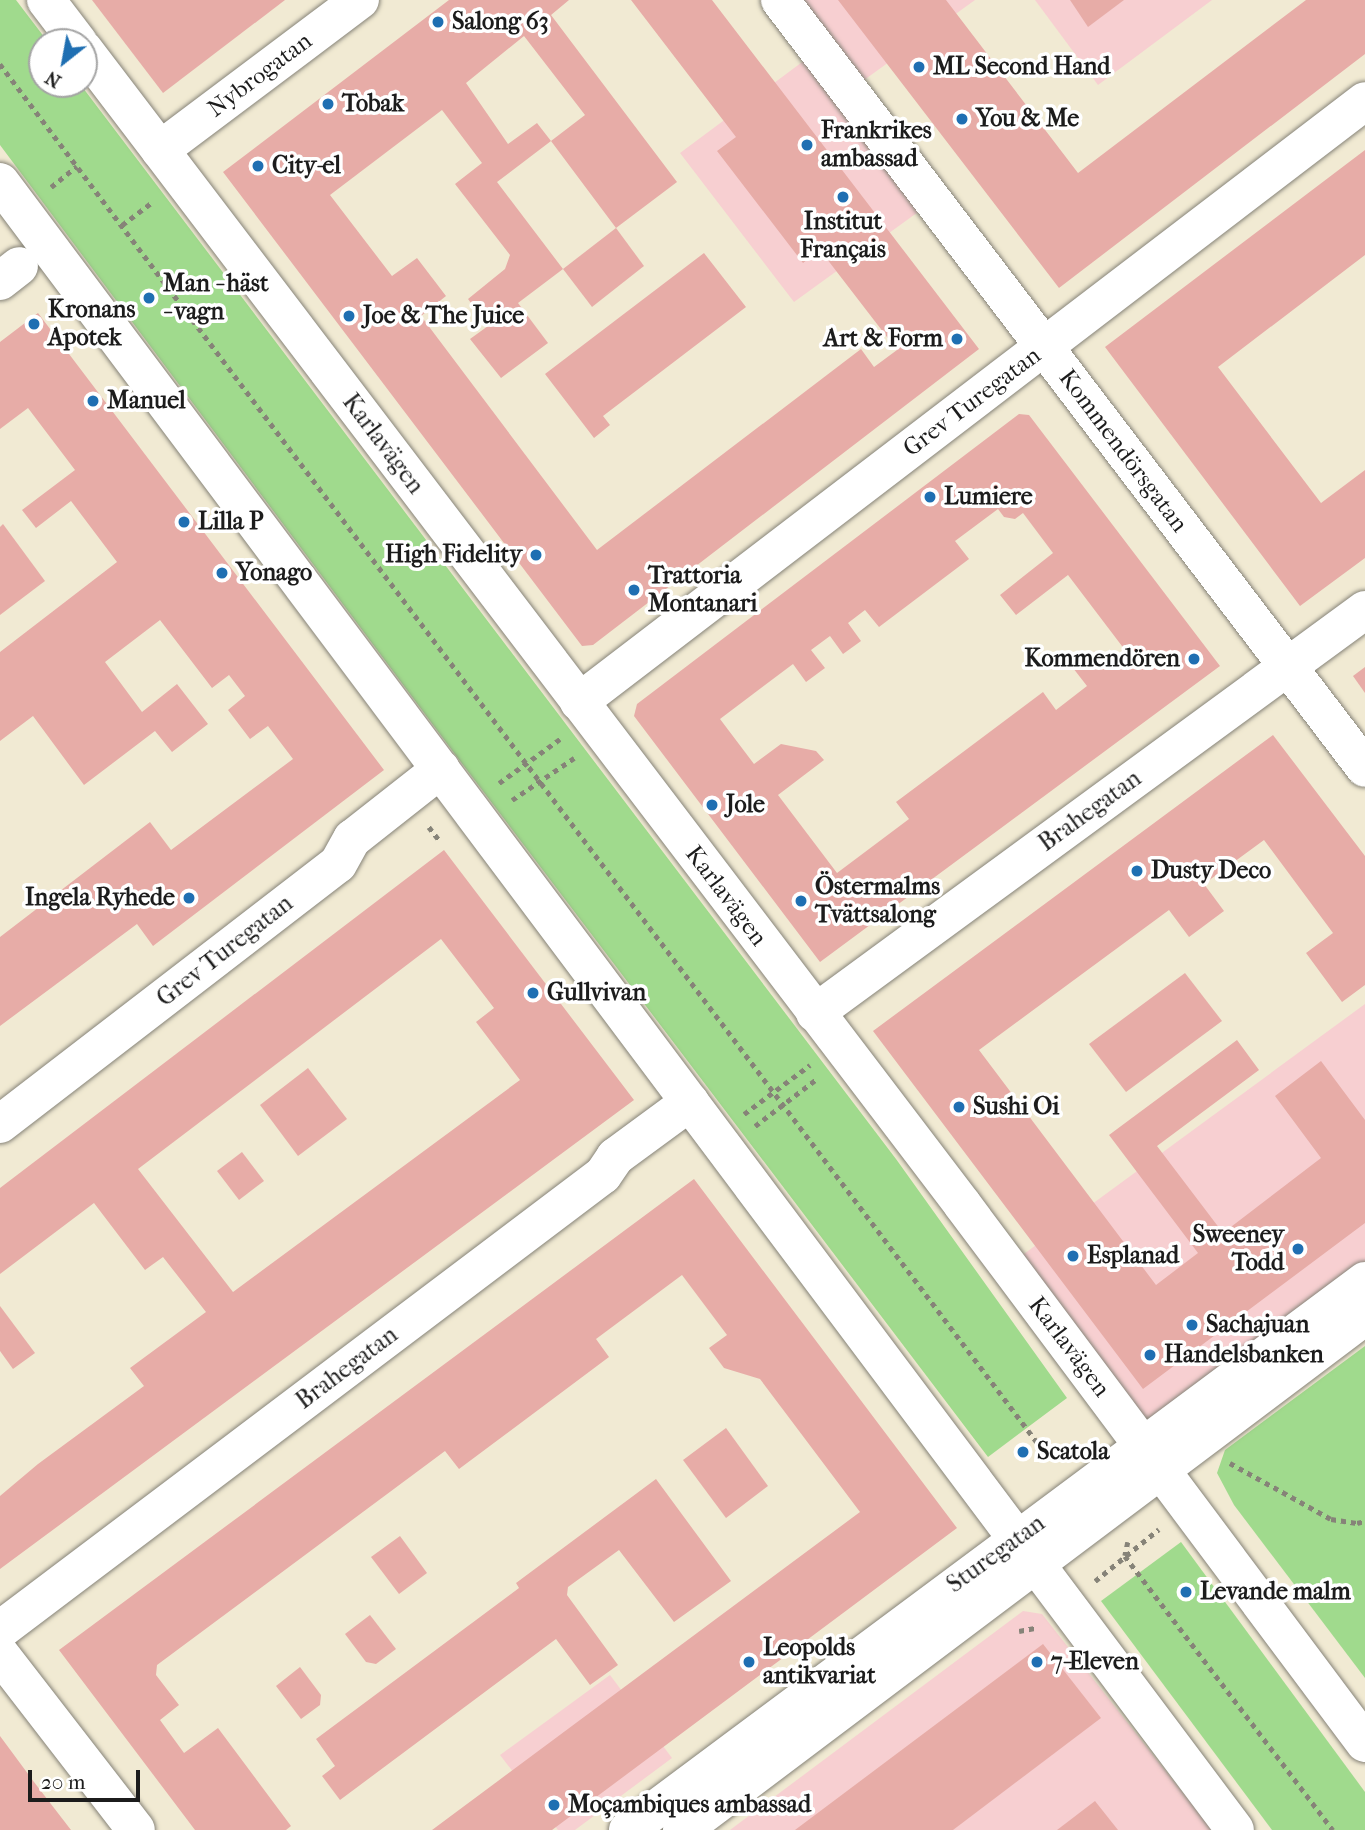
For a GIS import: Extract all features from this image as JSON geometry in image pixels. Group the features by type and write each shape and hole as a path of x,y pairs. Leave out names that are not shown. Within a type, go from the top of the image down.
{"street":[{"path":"46,0 67,28"},
{"name":"Nybrogatan","path":"160,150 360,0"},
{"name":"Kommendörsgatan","path":"780,0 1365,768"},
{"name":"Karlavägen","path":"98,68 584,723 815,1013 1365,1743"},
{"name":"Grev Turegatan","path":"584,723 1045,348 1365,102"},
{"path":"0,182 1235,1830"},
{"name":"Brahegatan","path":"815,1013 1365,610"},
{"name":"Grev Turegatan","path":"0,1124 338,864 352,839 441,769"},
{"name":"Brahegatan","path":"0,1630 603,1175 615,1157 690,1102"},
{"name":"Sturegatan","path":"1152,1458 1365,1281"},
{"name":"Sturegatan","path":"628,1830 1026,1551 1152,1458 1365,1316"},
{"name":"Sturegatan","path":"682,1830 1026,1551"},
{"path":"0,1654 136,1830"}],"path":[{"path":"0,64 528,762 1046,1454 1077,1446"},
{"path":"122,225 163,194"},
{"path":"492,788 584,723"},
{"path":"510,802 541,780 584,723"},
{"path":"754,1127 820,1076"},
{"path":"1221,1459 1331,1519 1357,1523 1365,1521"},
{"path":"1087,1587 1162,1527"},
{"path":"1130,1530 1125,1556 1334,1830"},
{"path":"1019,1631 1043,1626"}],"shaded area":[{"path":"785,0 975,0 853,88 936,199 794,302 680,153 821,48"},
{"path":"1035,0 1212,0 1098,85"},
{"path":"1365,1004 1365,1261 1148,1422 1017,1259"},
{"path":"1023,1611 1042,1614 1212,1830 730,1830"},
{"path":"610,1675 672,1758 575,1830 558,1830 500,1755"}],"green space":[{"path":"0,0 16,0 37,28 28,28 28,98 91,98 896,1159 1067,1398 988,1457 454,753 0,145"},
{"path":"1365,1346 1365,1678 1234,1505 1217,1473 1225,1450"},
{"path":"1181,1542 1365,1792 1365,1830 1272,1830 1101,1601"}],"building":[{"path":"92,0 285,0 163,93"},
{"path":"449,0 569,0 551,15 677,182 616,228 551,141 497,182 563,269 518,303 548,343 501,378 470,339 488,326 468,299 505,269 510,255 455,184 482,163 442,110 330,195 392,276 417,258 446,296 421,316 597,550 861,349 874,367 897,350 820,250 803,263 717,151 736,137 631,0 712,0 979,349 593,645 582,646 223,172","holes":["524,36 585,115 551,141 537,123 508,144 466,83"]},
{"path":"838,0 946,0 1078,173 1306,0 1365,0 1365,54 1059,288"},
{"path":"1070,0 1124,0 1088,27"},
{"path":"1365,150 1365,255 1218,367 1321,503 1365,470 1365,558 1300,606 1105,347"},
{"path":"616,228 644,266 592,307 563,269"},
{"path":"704,253 746,307 603,416 610,425 594,438 545,374"},
{"path":"38,313 384,770 153,946 137,924 0,1026 0,937 150,822 171,850 293,759 268,726 250,739 228,710 245,696 229,675 212,688 160,620 105,662 142,712 177,684 208,724 172,752 155,731 84,785 33,716 0,741 0,652 117,562 71,501 36,528 22,510 75,470 28,408 0,429 0,342"},
{"path":"1019,414 1029,415 1220,666 820,962 634,716 637,704","holes":["998,509 1004,517 1015,519 1023,513 1053,553 1000,595 1016,615 1068,575 1128,654 1109,669 1095,651 1073,668 1087,686 1056,710 1043,692 896,802 909,819 837,873 778,795 824,760 816,751 781,744 754,764 720,719 793,664 806,682 825,668 811,650 830,636 843,654 861,641 848,623 865,610 879,627 969,559 955,541"]},
{"path":"3,524 45,581 0,615 0,527"},
{"path":"1365,667 1365,693 1353,676"},
{"path":"1273,735 1365,856 1365,985 1342,1002 1306,953 1333,933 1264,840 1204,884 1224,911 1189,937 1169,910 979,1050 1156,1285 1198,1253 1109,1135 1237,1040 1259,1070 1157,1146 1223,1233 1321,1158 1275,1096 1321,1061 1365,1120 1365,1223 1143,1389 873,1031"},
{"path":"444,850 634,1100 0,1569 0,1496 38,1464 144,1386 130,1368 206,1312 163,1257 145,1270 94,1203 0,1274 0,1188","holes":["441,939 494,1008 476,1022 520,1080 233,1292 138,1169"]},
{"path":"1185,973 1222,1021 1126,1092 1089,1044"},
{"path":"308,1068 347,1119 298,1156 260,1105"},
{"path":"242,1152 264,1181 239,1200 217,1171"},
{"path":"694,1179 957,1528 552,1830 432,1830 860,1512 760,1379 724,1368 709,1348 727,1335 682,1275 596,1339 609,1357 459,1469 445,1451 157,1665 156,1675 179,1705 160,1720 184,1753 218,1728 291,1826 286,1830 195,1830 59,1650"},
{"path":"0,1306 35,1353 13,1369 0,1351"},
{"path":"726,1428 768,1486 726,1518 683,1460"},
{"path":"656,1479 731,1581 674,1622 619,1550 568,1587 567,1595 618,1665 590,1685 556,1639 340,1800 322,1776 335,1766 316,1739 519,1588 516,1583"},
{"path":"400,1536 427,1573 399,1594 371,1557"},
{"path":"370,1615 396,1649 376,1664 366,1662 345,1634"},
{"path":"1043,1644 1101,1718 953,1830 795,1830"},
{"path":"300,1667 321,1695 320,1705 301,1719 276,1686"},
{"path":"0,1736 34,1782 71,1830 0,1830"},
{"path":"1095,1801 1118,1830 1057,1830"}],"place":[{"name":"Salong 63","path":"438,22"},
{"name":"ML Second Hand","path":"919,67"},
{"name":"Tobak","path":"328,104"},
{"name":"You & Me","path":"962,119"},
{"name":"Frankrikes ambassad","path":"807,145"},
{"name":"City-el","path":"258,166"},
{"name":"Institut Français","path":"843,197"},
{"name":"Man - häst - vagn","path":"149,298"},
{"name":"Joe & The Juice","path":"349,316"},
{"name":"Kronans Apotek","path":"34,324"},
{"name":"Art & Form","path":"957,339"},
{"name":"Manuel","path":"93,401"},
{"name":"Lumiere","path":"930,497"},
{"name":"Lilla P","path":"184,522"},
{"name":"High Fidelity","path":"536,555"},
{"name":"Yonago","path":"222,573"},
{"name":"Trattoria Montanari","path":"634,590"},
{"name":"Kommendören","path":"1194,659"},
{"name":"Jole","path":"712,805"},
{"name":"Dusty Deco","path":"1137,871"},
{"name":"Ingela Ryhede","path":"189,898"},
{"name":"Östermalms Tvättsalong","path":"801,901"},
{"name":"Gullvivan","path":"533,993"},
{"name":"Sushi Oi","path":"959,1107"},
{"name":"Sweeney Todd","path":"1298,1249"},
{"name":"Esplanad","path":"1073,1256"},
{"name":"Sachajuan","path":"1192,1325"},
{"name":"Handelsbanken","path":"1150,1355"},
{"name":"Scatola","path":"1023,1452"},
{"name":"Levande malm","path":"1186,1592"},
{"name":"Leopolds antikvariat","path":"749,1662"},
{"name":"7-Eleven","path":"1037,1662"},
{"name":"Moçambiques ambassad","path":"554,1805"}]}
